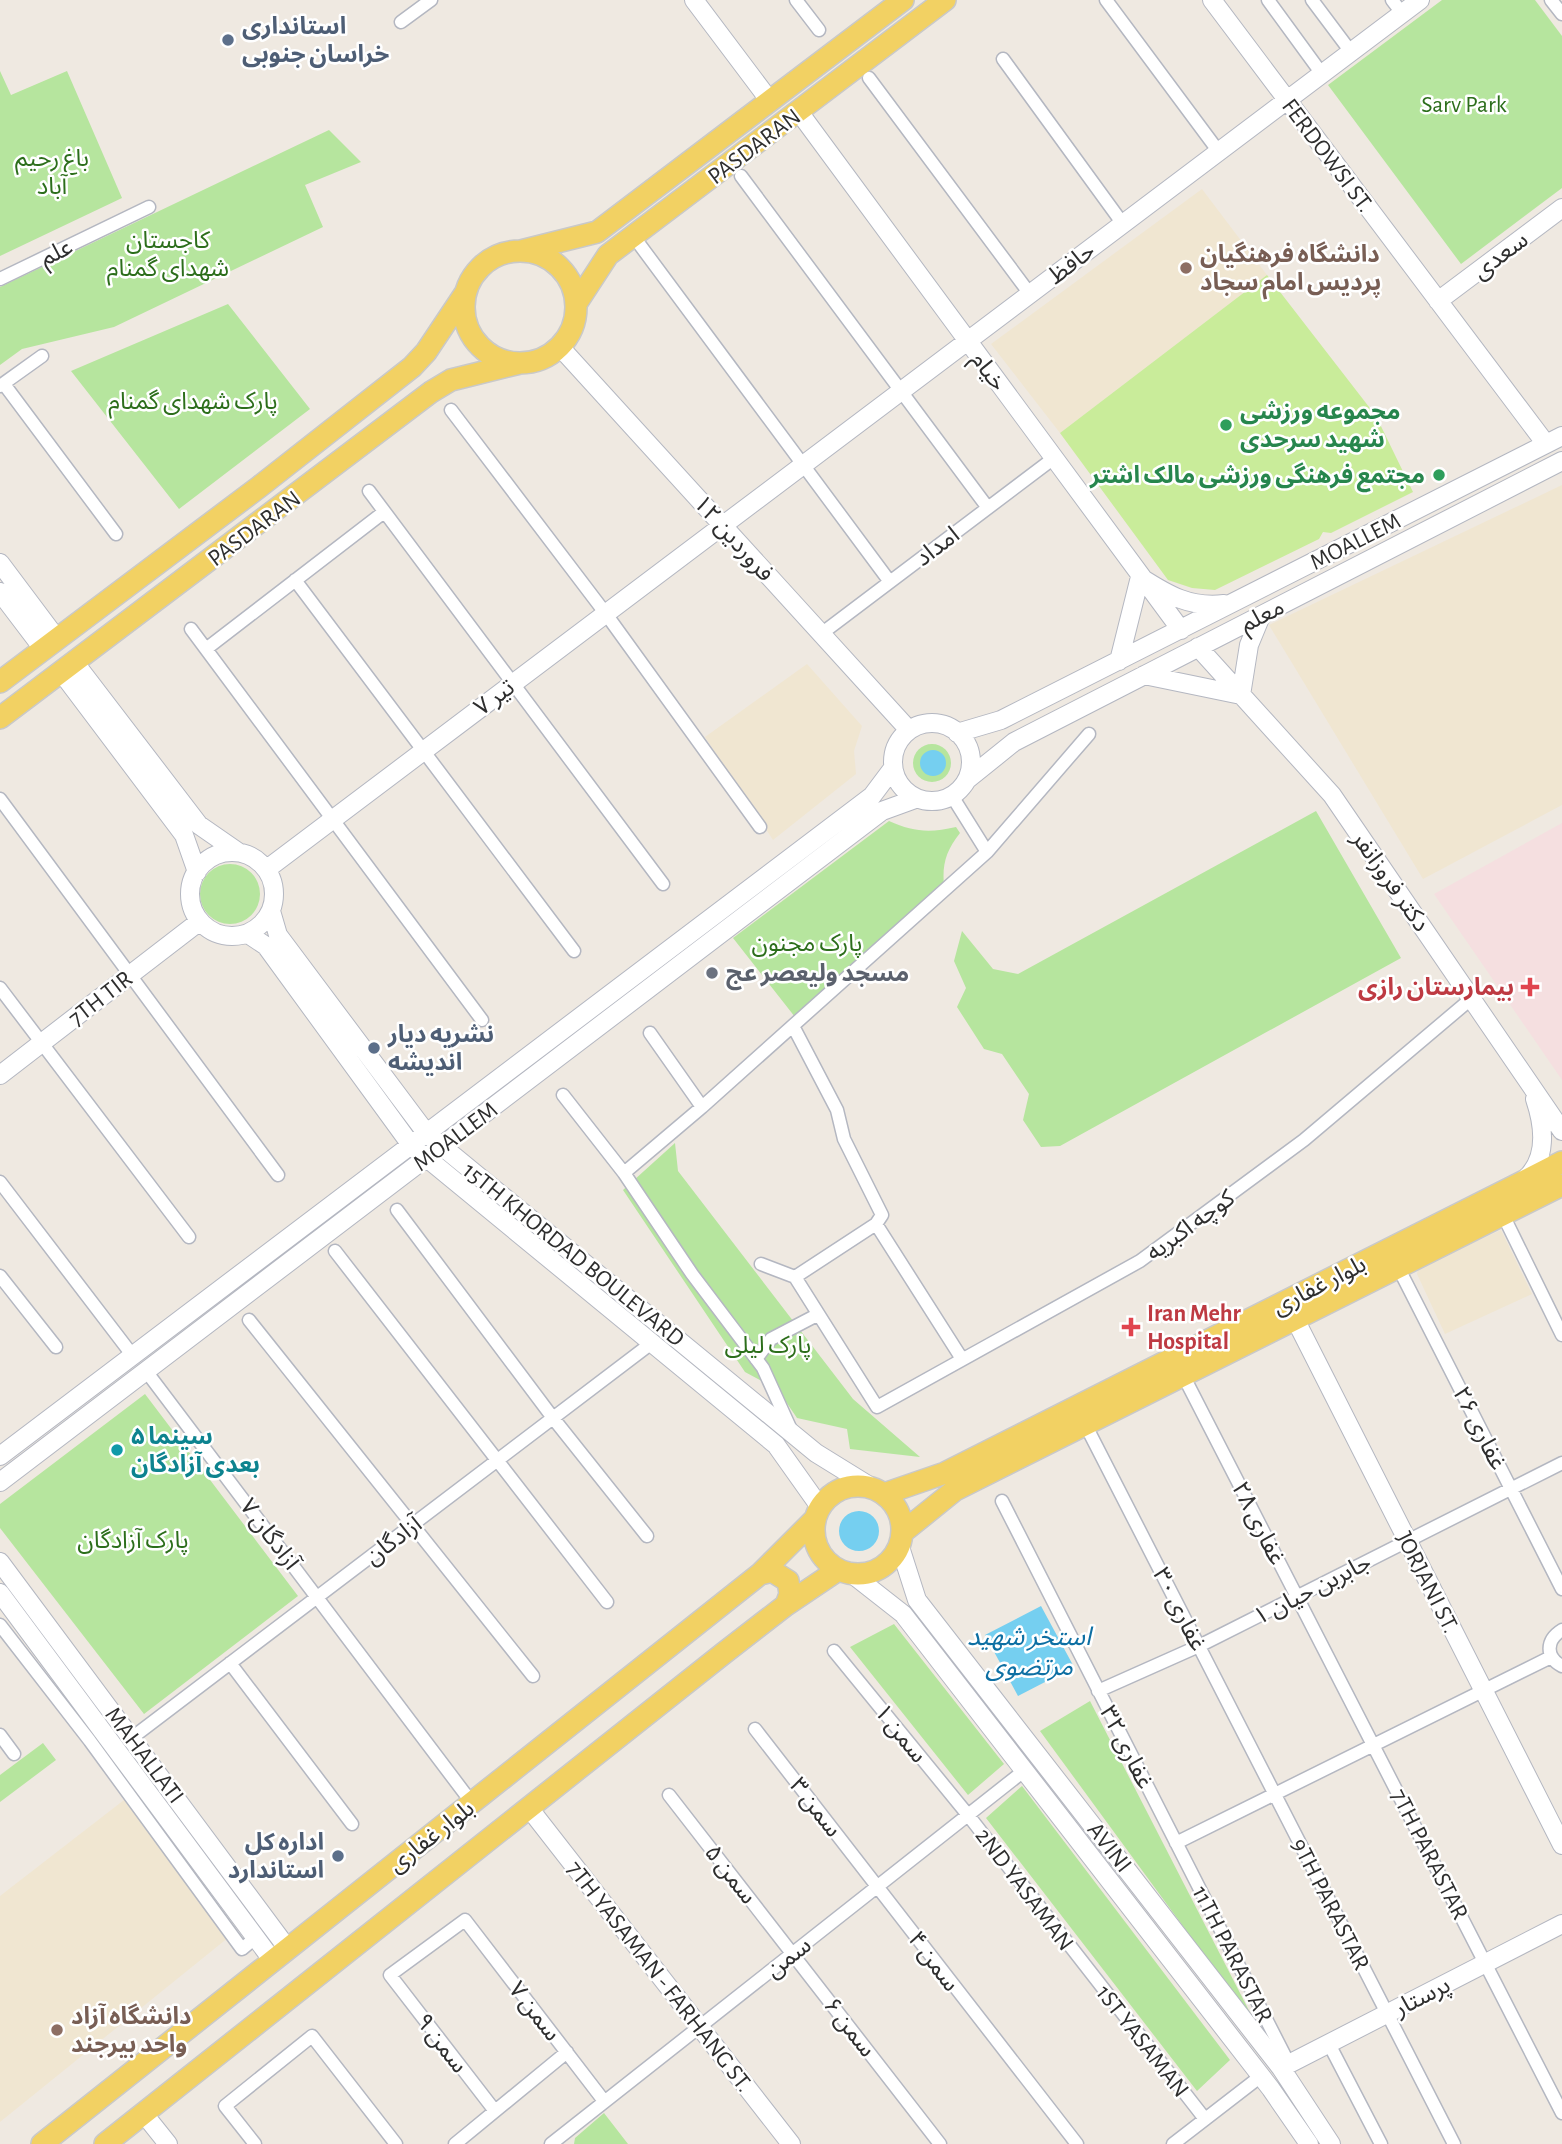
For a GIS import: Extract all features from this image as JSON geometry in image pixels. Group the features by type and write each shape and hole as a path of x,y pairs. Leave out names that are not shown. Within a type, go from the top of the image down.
{"main road":[{"path":"694,0 770,101"},
{"name":"PASDARAN","path":"521,251 597,232 903,0"},
{"name":"PASDARAN","path":"576,303 608,255 946,0"},
{"name":"FERDOWSI ST.","path":"1212,0 1438,301 1554,440"},
{"name":"حافظ","path":"723,526 1351,52 1397,7 1420,0"},
{"name":"خیام","path":"799,112 1181,629"},
{"name":"سعدی","path":"1438,301 1561,212"},
{"path":"521,251 536,253 561,268 569,279 576,303 575,322 560,347 541,359 520,363 492,355 471,335 464,306 472,278 487,262 506,253 521,251"},
{"name":"PASDARAN","path":"0,682 260,487 412,367 426,352 466,292"},
{"name":"۱۲ فروردین","path":"560,347 908,729"},
{"name":"PASDARAN","path":"0,718 431,393 451,380 520,363"},
{"name":"MOALLEM","path":"957,733 1001,720 1554,440"},
{"name":"معلم","path":"968,779 1014,742 1562,461"},
{"name":"۷ تیر","path":"267,869 723,526"},
{"path":"0,563 50,644"},
{"path":"1119,661 1140,577 1173,598 1205,606 1234,603"},
{"path":"0,592 50,644 199,825 267,869 275,890 271,911 265,921 248,934 217,934 200,921 191,901 190,890 197,872 215,856 238,852"},
{"path":"1144,675 1241,695 1249,645 1261,616"},
{"name":"دکتر فروزانفر","path":"1198,648 1332,795 1529,1079 1562,1132"},
{"path":"69,668 184,835 197,872"},
{"path":"933,723 948,726 957,733 969,749 971,764 968,779 952,796 930,802 915,799 902,789 893,768 895,746 908,729 933,723"},
{"name":"MOALLEM","path":"0,1457 872,796 893,768"},
{"name":"MOALLEM","path":"0,1482 883,811 915,799"},
{"name":"15TH KHORDAD BOULEVARD","path":"271,911 278,935 427,1134 816,1454 878,1490"},
{"name":"7TH TIR","path":"0,1075 200,921"},
{"name":"15TH KHORDAD BOULEVARD","path":"248,934 266,946 411,1145 776,1446 798,1472 817,1513"},
{"path":"1529,1079 1562,1107"},
{"path":"1521,1183 1535,1171 1542,1141 1539,1110 1529,1079"},
{"name":"بلوار غفاری","path":"878,1490 945,1473 1562,1162"},
{"name":"بلوار غفاری","path":"901,1539 955,1490 1562,1185"},
{"name":"JORJANI ST.","path":"1294,1319 1562,1845"},
{"path":"842,1488 878,1490 895,1504 901,1518 901,1539 881,1569 845,1572 828,1563 816,1544 817,1513 842,1488"},
{"name":"بلوار غفاری","path":"42,2144 760,1574 817,1513"},
{"name":"AVINI","path":"901,1539 916,1600 1285,2066 1331,2144"},
{"name":"MAHALLATI","path":"0,1562 133,1737 280,1955"},
{"path":"760,1574 772,1571 784,1576 790,1587 786,1605"},
{"name":"بلوار غفاری","path":"105,2144 786,1605 845,1572"},
{"name":"AVINI","path":"845,1572 903,1614 1261,2076 1309,2144"},
{"name":"MAHALLATI","path":"0,1593 207,1887 255,1938 280,1955"},
{"name":"7TH YASAMAN - FARHANG ST.","path":"529,1808 791,2144"},
{"name":"پرستار","path":"1285,2066 1562,1924"},
{"path":"144,2114 168,2144"}],"street":[{"path":"401,22 431,0"},
{"path":"796,0 819,30"},
{"path":"1106,0 1219,152"},
{"path":"1268,0 1322,74"},
{"path":"1312,0 1351,52"},
{"path":"1551,0 1562,15"},
{"path":"1003,59 1123,224"},
{"path":"869,78 1030,294"},
{"path":"741,176 988,508"},
{"name":"علم","path":"0,279 149,207"},
{"path":"634,237 890,582"},
{"path":"42,356 2,385 116,534"},
{"path":"451,410 606,614 760,827"},
{"name":"امداد","path":"821,634 1054,458"},
{"path":"369,492 663,884"},
{"path":"206,649 384,512"},
{"path":"295,580 574,951"},
{"path":"191,629 482,1020"},
{"path":"624,1173 702,1107 987,852 1089,734"},
{"path":"952,796 987,852"},
{"path":"0,799 278,1175"},
{"path":"0,988 189,1237"},
{"name":"کوچه اکبریه","path":"817,1315 877,1407 1140,1261 1304,1140 1472,998"},
{"path":"793,1026 837,1110 844,1139 881,1208 882,1215 876,1224 795,1277"},
{"path":"649,1033 702,1107"},
{"path":"563,1095 624,1173 692,1274 756,1359 793,1434"},
{"path":"0,1182 133,1356"},
{"path":"397,1210 553,1418 647,1536"},
{"path":"1503,1215 1562,1335"},
{"path":"876,1224 961,1359"},
{"path":"335,1251 607,1602"},
{"path":"756,1359 771,1339 817,1315 795,1277 761,1264"},
{"name":"غفاری ۲۶","path":"1398,1267 1562,1589"},
{"path":"0,1276 56,1347"},
{"path":"249,1320 533,1676"},
{"name":"آزادگان","path":"133,1737 653,1342"},
{"name":"آزادگان ۷","path":"146,1371 472,1803"},
{"name":"غفاری ۲۸","path":"1183,1375 1374,1745"},
{"name":"غفاری ۳۰","path":"1085,1424 1275,1794"},
{"name":"جابربن حیان ۱","path":"1098,1691 1199,1646 1562,1463"},
{"name":"غفاری ۳۲","path":"1002,1501 1176,1843"},
{"path":"0,1625 175,1843"},
{"path":"1551,1657 1551,1640 1562,1630"},
{"name":"سمن ۱","path":"834,1651 968,1815"},
{"path":"1176,1843 1551,1657"},
{"path":"1551,1657 1562,1666"},
{"path":"230,1663 352,1824"},
{"name":"سمن ۳","path":"755,1729 877,1886"},
{"path":"0,1735 14,1754"},
{"name":"7TH PARASTAR","path":"1374,1745 1562,2113"},
{"name":"سمن","path":"551,2144 1025,1770"},
{"name":"9TH PARASTAR","path":"1275,1794 1454,2144"},
{"name":"سمن ۵","path":"669,1795 793,1953"},
{"name":"2ND YASAMAN","path":"968,1815 1081,1962"},
{"name":"11TH PARASTAR","path":"1176,1843 1285,2066"},
{"name":"سمن ۴","path":"877,1886 1077,2144"},
{"name":"سمن ۷","path":"390,1975 465,1920 604,2101"},
{"name":"سمن ۶","path":"793,1953 940,2144"},
{"name":"1ST YASAMAN","path":"1081,1962 1205,2119"},
{"name":"سمن ۹","path":"390,1975 495,2111"},
{"path":"255,2144 225,2106 312,2036 396,2144"},
{"path":"1329,2044 1381,2144"},
{"path":"455,2144 567,2052"},
{"path":"1173,2144 1261,2076"}],"shaded area":[{"path":"1202,189 1267,275 1060,433 991,344"},
{"path":"1562,485 1562,805 1423,879 1269,625"},
{"path":"807,664 862,726 854,751 856,774 773,840 705,737"},
{"name":"بیمارستان رازی","path":"1562,823 1562,1080 1434,894"},
{"path":"1501,1230 1532,1294 1445,1334 1417,1274 1418,1268"},
{"name":"دانشگاه آزاد واحد بیرجند","path":"124,1800 229,1937 0,2122 0,1896"}],"green space":[{"name":"Sarv Park","path":"1442,0 1535,0 1562,36 1562,188 1461,264 1328,85"},
{"name":"باغ رحیم آباد","path":"0,71 11,95 67,71 122,198 0,256"},
{"name":"کاجستان شهدای گمنام","path":"329,130 361,162 305,185 323,227 114,327 22,349 0,365 0,287"},
{"name":"مجموعه ورزشی شهید سرحدی","path":"1267,275 1376,416 1413,492 1331,533 1323,532 1319,539 1215,590 1192,588 1168,580 1060,433"},
{"name":"پارک شهدای گمنام","path":"228,304 310,409 179,509 71,371"},
{"path":"932,744 946,749 951,763 946,777 932,782 918,777 913,763 918,749"},
{"path":"1316,811 1401,958 1060,1146 1041,1147 1023,1120 1029,1094 1002,1054 984,1049 957,1007 966,988 954,961 962,931 993,969 1018,974"},
{"name":"پارک مجنون","path":"889,821 922,830 956,827 960,833 946,858 944,886 795,1017 733,938"},
{"path":"230,864 247,869 255,877 260,894 255,911 247,919 230,924 213,919 205,911 200,894 205,877 213,869"},
{"name":"پارک لیلی","path":"675,1143 678,1171 853,1399 920,1457 850,1449 847,1429 797,1418 778,1390 745,1372 623,1190"},
{"name":"پارک آزادگان","path":"145,1394 298,1596 144,1714 0,1528 0,1504"},
{"path":"894,1624 1004,1764 968,1795 850,1647"},
{"path":"1090,1701 1259,2030 1040,1731"},
{"path":"43,1743 56,1760 0,1802 0,1775"},
{"path":"1022,1786 1230,2060 1197,2091 986,1818"},
{"path":"604,2113 628,2144 574,2144 575,2138"}],"water":[{"path":"933,750 942,754 946,763 942,772 933,776 924,772 920,763 924,754"},
{"path":"859,1511 873,1517 879,1531 873,1545 859,1551 845,1545 839,1531 845,1517"},
{"name":"استخر شهید مرتضوی","path":"1041,1606 1074,1667 1018,1696 985,1635"}],"place":[{"name":"استانداری خراسان جنوبی","path":"228,40"},
{"name":"دانشگاه فرهنگیان پردیس امام سجاد","path":"1186,268"},
{"name":"مجموعه ورزشی شهید سرحدی","path":"1226,425"},
{"name":"مجتمع فرهنگی ورزشی مالک اشتر","path":"1439,475"},
{"name":"مسجد ولیعصر عج","path":"712,973"},
{"name":"بیمارستان رازی","path":"1530,987"},
{"name":"نشریه دیار اندیشه","path":"374,1048"},
{"name":"Iran Mehr Hospital","path":"1131,1327"},
{"name":"سینما ۵ بعدی آزادگان","path":"117,1450"},
{"name":"اداره کل استاندارد","path":"338,1856"},
{"name":"دانشگاه آزاد واحد بیرجند","path":"57,2030"}]}
